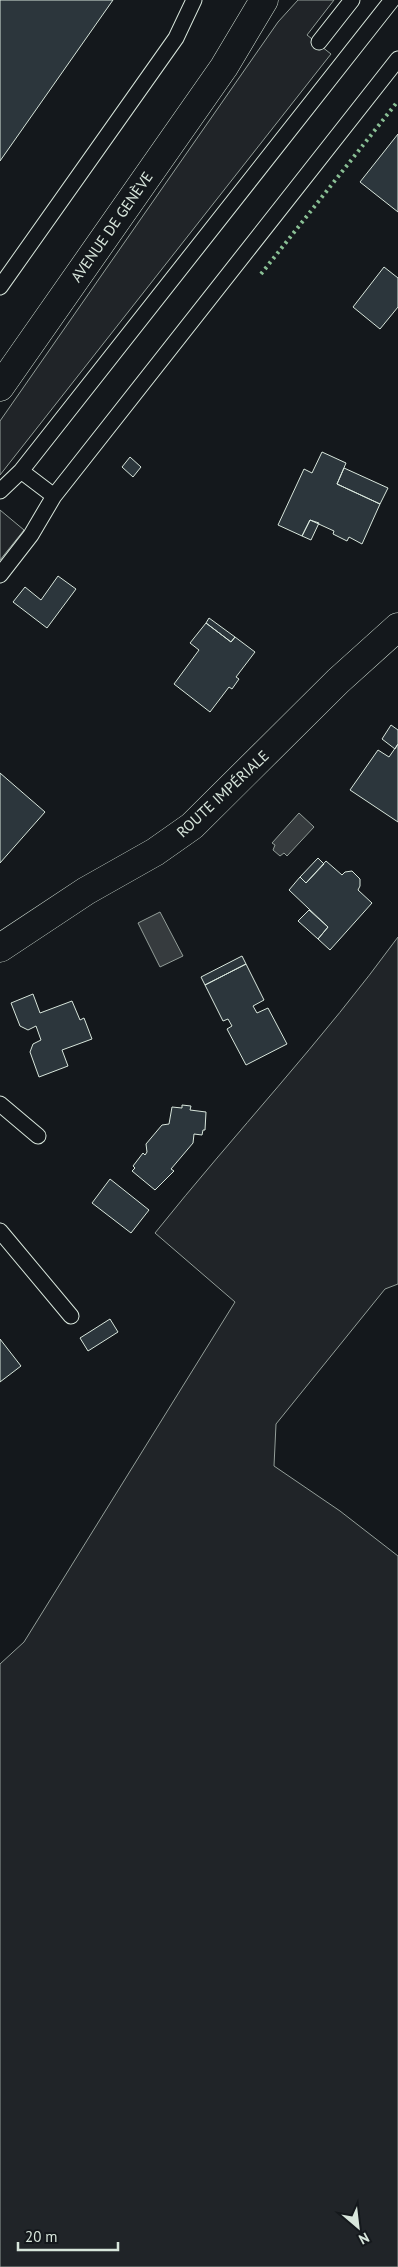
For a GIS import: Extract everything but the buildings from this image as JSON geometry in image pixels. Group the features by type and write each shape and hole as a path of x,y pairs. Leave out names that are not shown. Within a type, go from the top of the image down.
{"main road":[{"name":"AVENUE DE GENÈVE","path":"224,67 264,0"},
{"name":"AVENUE DE GENÈVE","path":"0,387 224,67 278,0"},
{"name":"ROUTE IMPÉRIALE","path":"0,948 109,878 155,852 192,826 338,681 398,627"}],"lane":[{"path":"0,287 176,38 194,0"},
{"path":"319,42 352,0"},
{"path":"0,491 21,471 392,0"},
{"path":"0,575 32,535 54,496 398,59"},
{"path":"21,471 54,496"},
{"path":"0,1104 38,1136"},
{"path":"0,1231 71,1316"}],"shaded area":[{"path":"298,0 334,0 307,35 331,54 0,475 0,421 278,22"},
{"path":"0,510 24,530 0,560"},
{"path":"299,813 314,827 287,856 284,853 280,856 273,850 275,845 272,843"},
{"path":"160,912 183,956 160,967 138,923"},
{"path":"398,937 398,1284 385,1289 276,1424 274,1466 340,1511 398,1556 398,2267 0,2267 0,1664 24,1642 235,1302 155,1233 340,1013"}],"hedge":[{"path":"261,274 398,101"}]}
